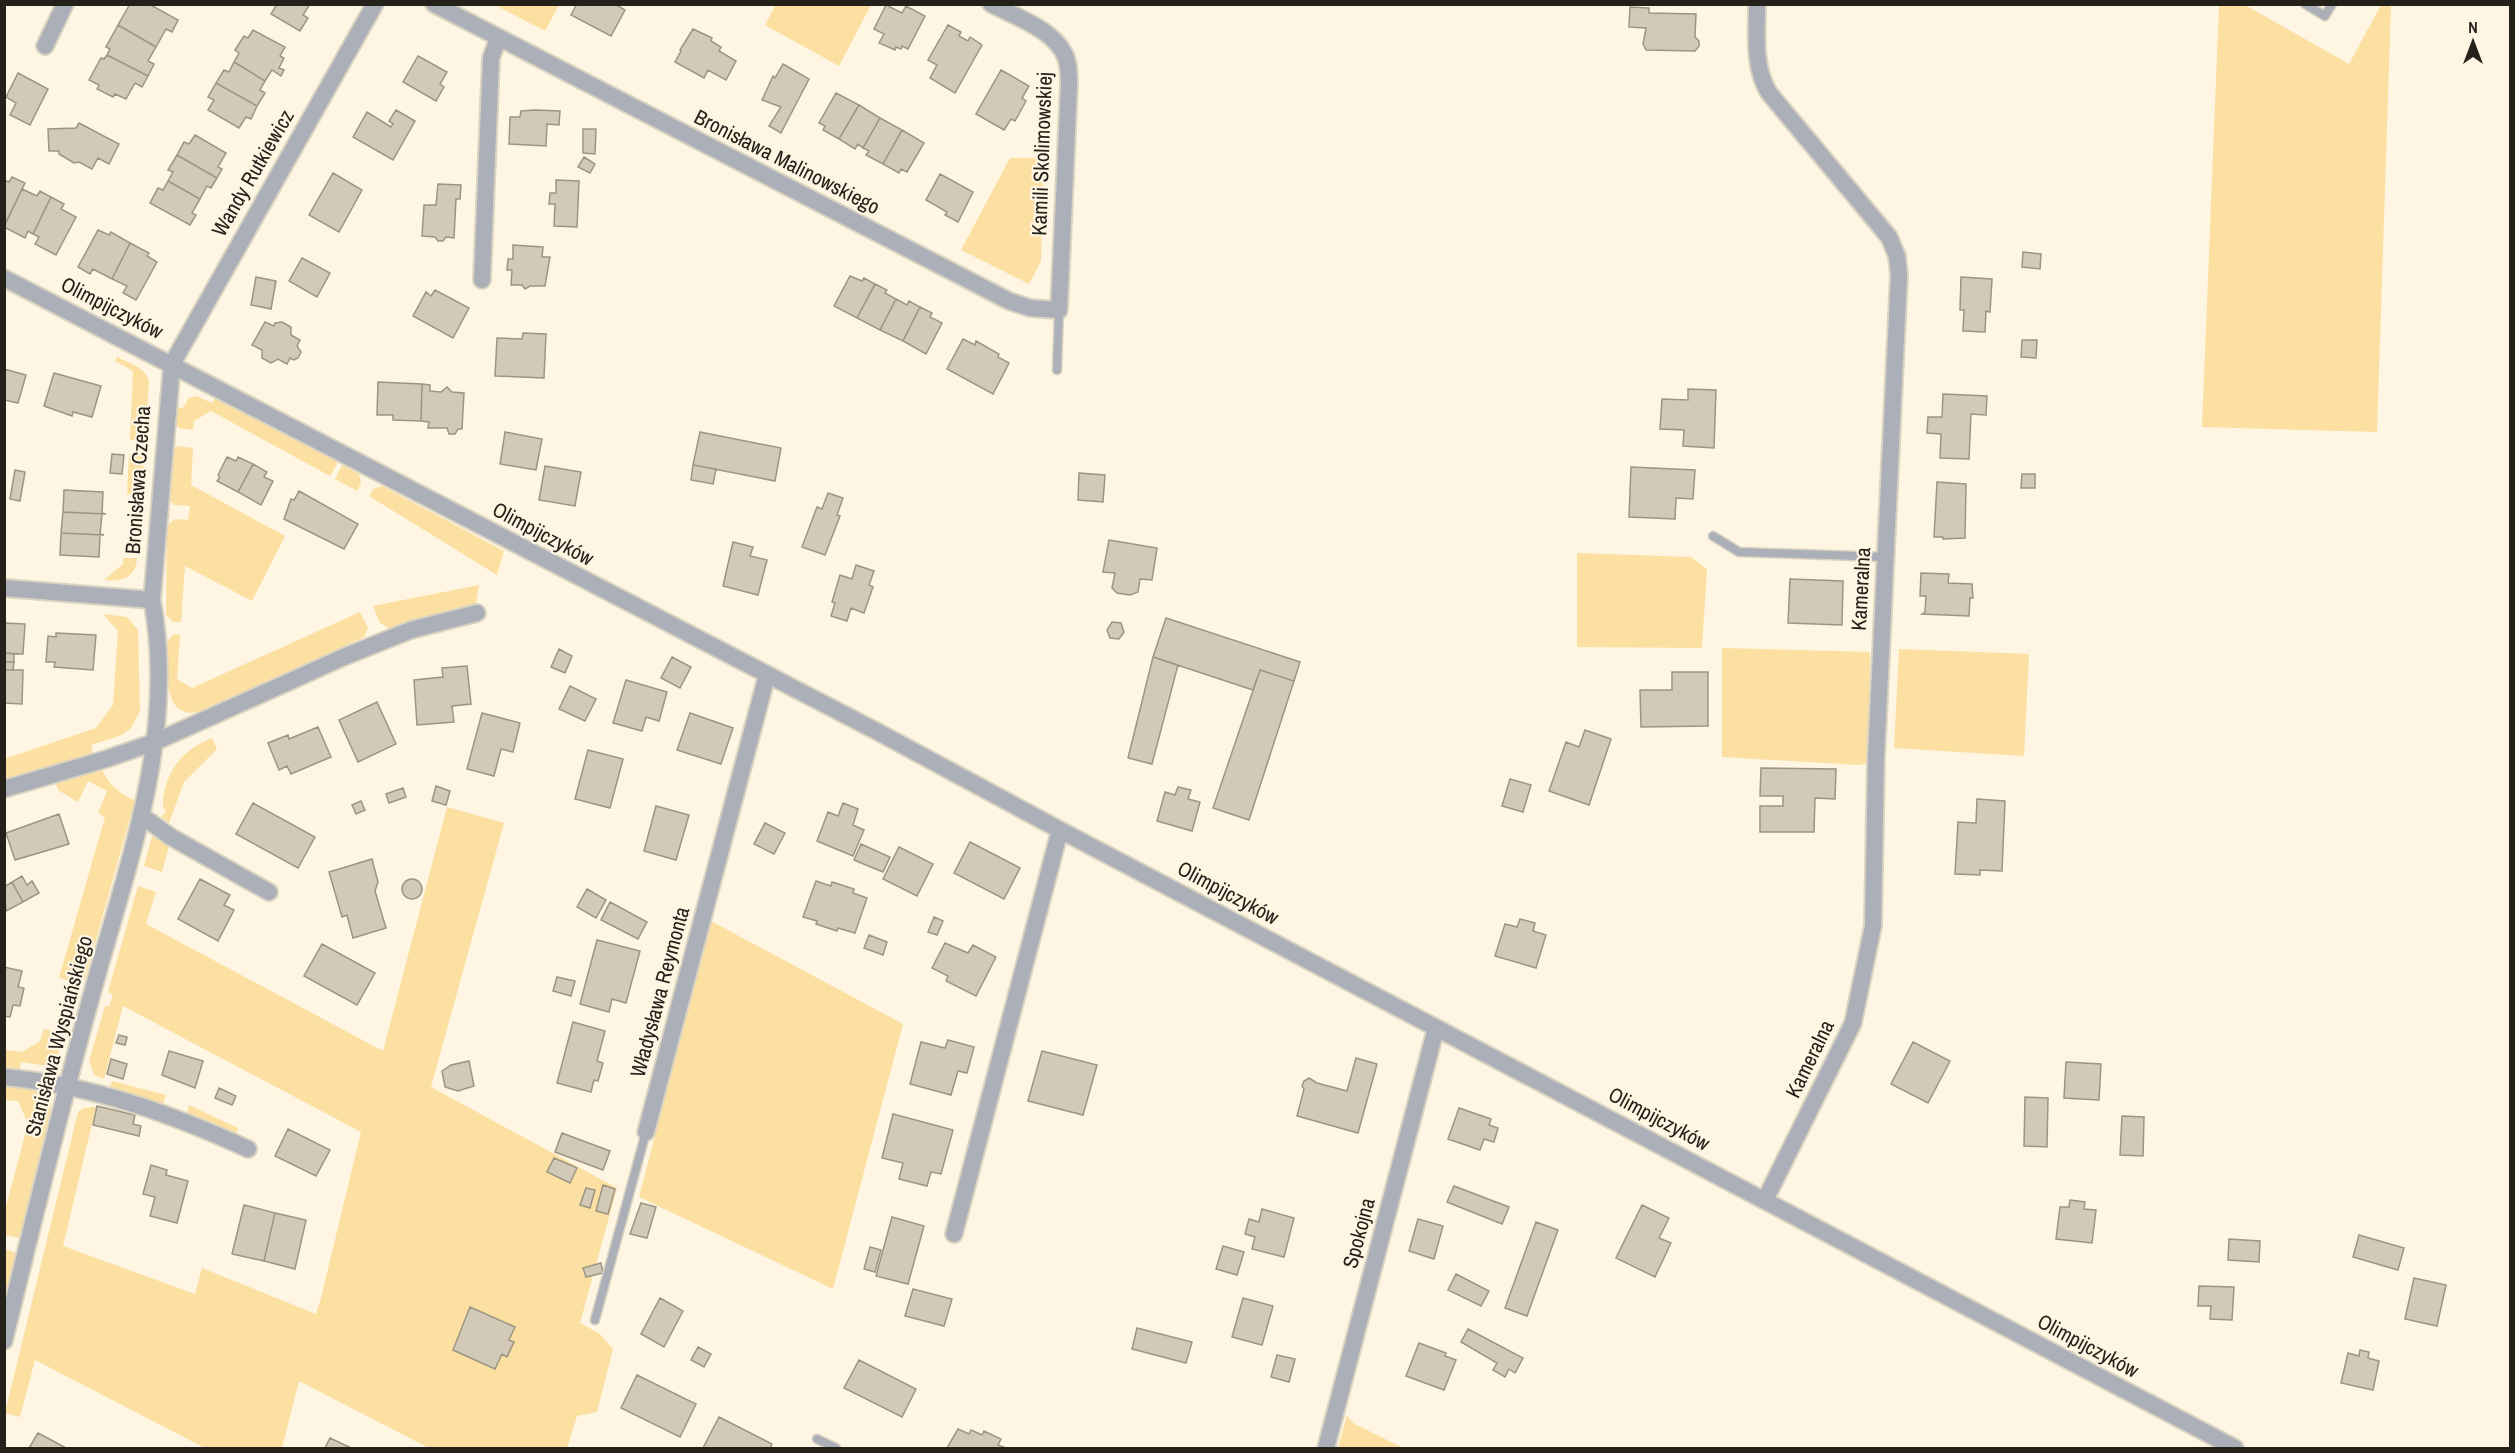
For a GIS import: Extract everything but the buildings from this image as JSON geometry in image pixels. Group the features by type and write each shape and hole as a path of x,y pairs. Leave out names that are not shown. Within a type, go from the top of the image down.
{"street":[{"path":"45,46 65,4"},
{"name":"Wandy Rutkiewicz","path":"172,364 375,4"},
{"name":"Bronisława Malinowskiego","path":"434,4 1009,301 1030,308 1059,310"},
{"name":"Kamili Skolimowskiej","path":"992,4 1037,28 1061,48 1067,60 1059,310"},
{"name":"Kameralna","path":"1757,4 1758,65 1762,81 1769,93 1889,237 1897,256 1899,275 1876,758 1873,927 1853,1023 1765,1200"},
{"path":"483,280 490,58 498,39"},
{"name":"Olimpijczyków","path":"4,278 767,675 2235,1449"},
{"name":"Bronisława Czecha","path":"155,742 157,629 152,600 172,364"},
{"path":"4,588 152,600"},
{"path":"4,789 155,742 346,656 411,630 477,613"},
{"name":"Władysława Reymonta","path":"646,1132 767,675"},
{"name":"Stanisława Wyspiańskiego","path":"4,1341 89,1001 142,816 155,742"},
{"path":"142,816 171,837 269,892"},
{"path":"954,1234 1060,830"},
{"name":"Spokojna","path":"1326,1449 1436,1028"},
{"path":"4,1077 68,1087 133,1103 171,1115 248,1149"}],"lane":[{"path":"2305,4 2325,16 2332,4"},
{"path":"1057,370 1059,310"},
{"path":"1713,536 1739,552 1885,557"},
{"name":"Władysława Reymonta","path":"595,1320 646,1132"},
{"path":"817,1439 836,1449"}],"shaded area":[{"path":"776,4 871,5 839,66 765,25"},
{"path":"495,5 559,5 545,31"},
{"path":"2219,5 2245,5 2349,64 2381,5 2391,5 2377,432 2202,427"},
{"path":"1010,158 1044,158 1041,261 1029,284 961,250"},
{"path":"117,357 144,372 149,381 145,441 130,440 133,371 115,361"},
{"path":"196,396 212,403 215,398 338,462 330,476 211,411 194,421 193,430 179,428 174,422 175,407 183,408 189,398"},
{"path":"177,446 193,448 191,485 285,536 252,601 185,566 181,622 173,622 166,615 167,526 174,519 188,520 190,506 174,505 168,498 172,449"},
{"path":"129,454 144,455 142,495 127,494"},
{"path":"342,465 359,474 361,483 357,491 335,479"},
{"path":"382,486 504,551 497,575 369,496 373,489"},
{"path":"1577,553 1691,557 1707,569 1702,648 1577,647"},
{"path":"123,558 137,558 134,571 126,578 104,580 123,564"},
{"path":"479,585 476,604 389,628 380,623 373,606"},
{"path":"360,612 368,628 364,637 205,710 190,713 180,710 173,702 168,679 167,642 174,634 180,635 177,679 192,688"},
{"path":"103,614 127,617 138,630 140,711 131,728 122,735 91,745 93,754 5,783 4,759 96,728 113,705 118,631"},
{"path":"1722,648 1870,652 1868,763 1859,765 1722,757"},
{"path":"1899,649 2029,654 2024,756 1894,748"},
{"path":"212,738 217,749 184,782 169,823 161,817 166,812 163,798 172,771 188,752"},
{"path":"102,769 115,788 135,800 85,979 75,982 59,978 105,817 98,813 107,791 88,781 78,802 58,790 55,781"},
{"path":"447,807 504,823 431,1087 617,1188 580,1323 600,1334 613,1349 597,1412 577,1416 567,1448 429,1448 299,1381 282,1448 205,1448 35,1360 20,1417 5,1413 78,1112 84,1108 96,1107 63,1246 195,1294 202,1268 316,1314 321,1298 361,1132 123,1006 104,1079 94,1075 89,1061 105,1006 109,1006 113,995 108,992 138,886 156,892 146,924 383,1051"},
{"path":"152,836 169,846 162,872 144,866"},
{"path":"711,921 903,1024 833,1289 639,1197"},
{"path":"44,1029 64,1034 56,1061 47,1066 21,1062 20,1069 5,1067 5,1050 22,1052 40,1041"},
{"path":"112,1081 166,1095 163,1104 110,1087"},
{"path":"5,1085 44,1093 50,1099 51,1108 20,1238 5,1235 4,1214 28,1124 18,1101 5,1100"},
{"path":"189,1105 238,1128 236,1136 187,1114"},
{"path":"4,1249 16,1253 5,1302"},
{"path":"1347,1415 1353,1423 1403,1448 1338,1448"}]}
